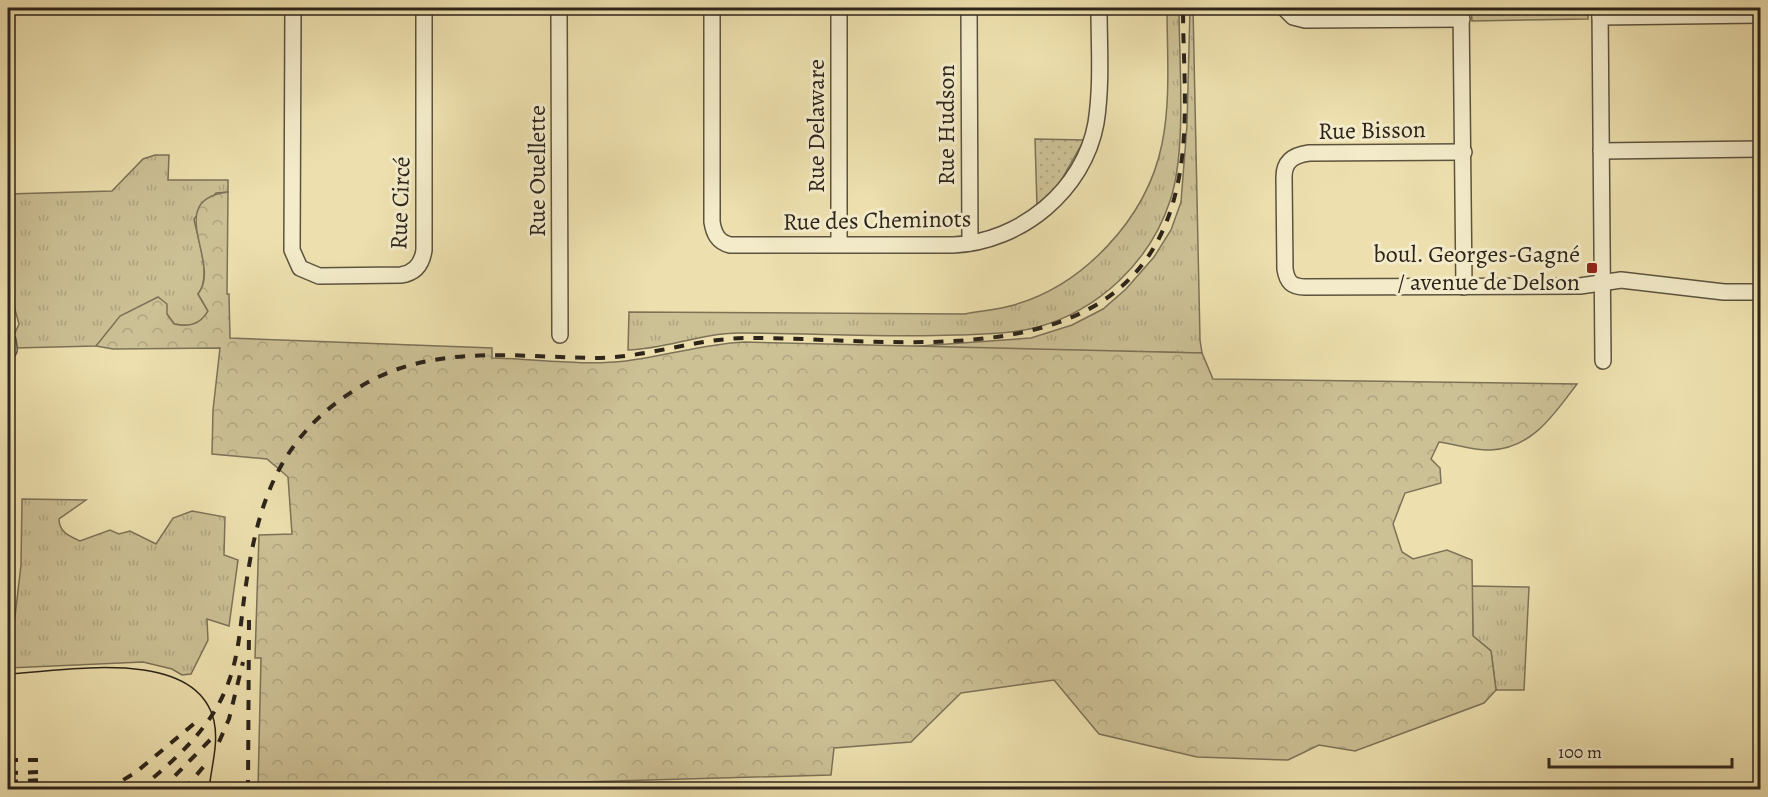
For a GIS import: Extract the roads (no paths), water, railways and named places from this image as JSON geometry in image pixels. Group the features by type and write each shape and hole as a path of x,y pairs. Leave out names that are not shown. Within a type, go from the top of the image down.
{"street":[{"name":"Rue Circé","path":"293,8 292,250 300,268 319,276 401,275 413,271 421,262 424,238 424,8"},
{"name":"Rue Ouellette","path":"559,8 560,335"},
{"name":"Rue des Cheminots","path":"712,8 712,222 716,236 730,245 970,243 1000,235 1032,219 1064,189 1080,166 1092,139 1097,111 1099,8"},
{"name":"Rue Delaware","path":"839,8 839,244"},
{"name":"Rue Hudson","path":"969,8 970,243"},
{"path":"1284,8 1293,17 1305,20 1461,13 1464,287"},
{"path":"1603,361 1600,12 1761,15"},
{"path":"1600,151 1761,149"},
{"name":"Rue Bisson","path":"1464,152 1302,154 1286,164 1284,177 1285,270 1291,284 1305,287 1580,286 1621,280 1724,292 1761,292"}],"tram line":[{"path":"8,674 126,668 156,672 182,682 202,697 214,721 215,747 209,790"}],"railway":[{"path":"138,790 188,745 218,706 236,657 249,566 263,506 274,479 289,453 307,430 330,408 358,388 386,374 414,364 443,358 503,355 614,357 710,341 749,338 939,342 1003,336 1062,321 1113,294 1152,250 1177,187 1185,121 1183,8"},
{"path":"248,790 249,619"},
{"path":"219,742 229,719 243,662"},
{"path":"106,790 135,773 196,722"},
{"path":"161,790 211,739"},
{"path":"8,760 43,760"},
{"path":"184,790 209,760"},
{"path":"8,773 41,772"},
{"path":"8,782 41,780"}],"place":[{"name":"boul. Georges-Gagné / avenue de Delson","path":"1592,268"}]}
